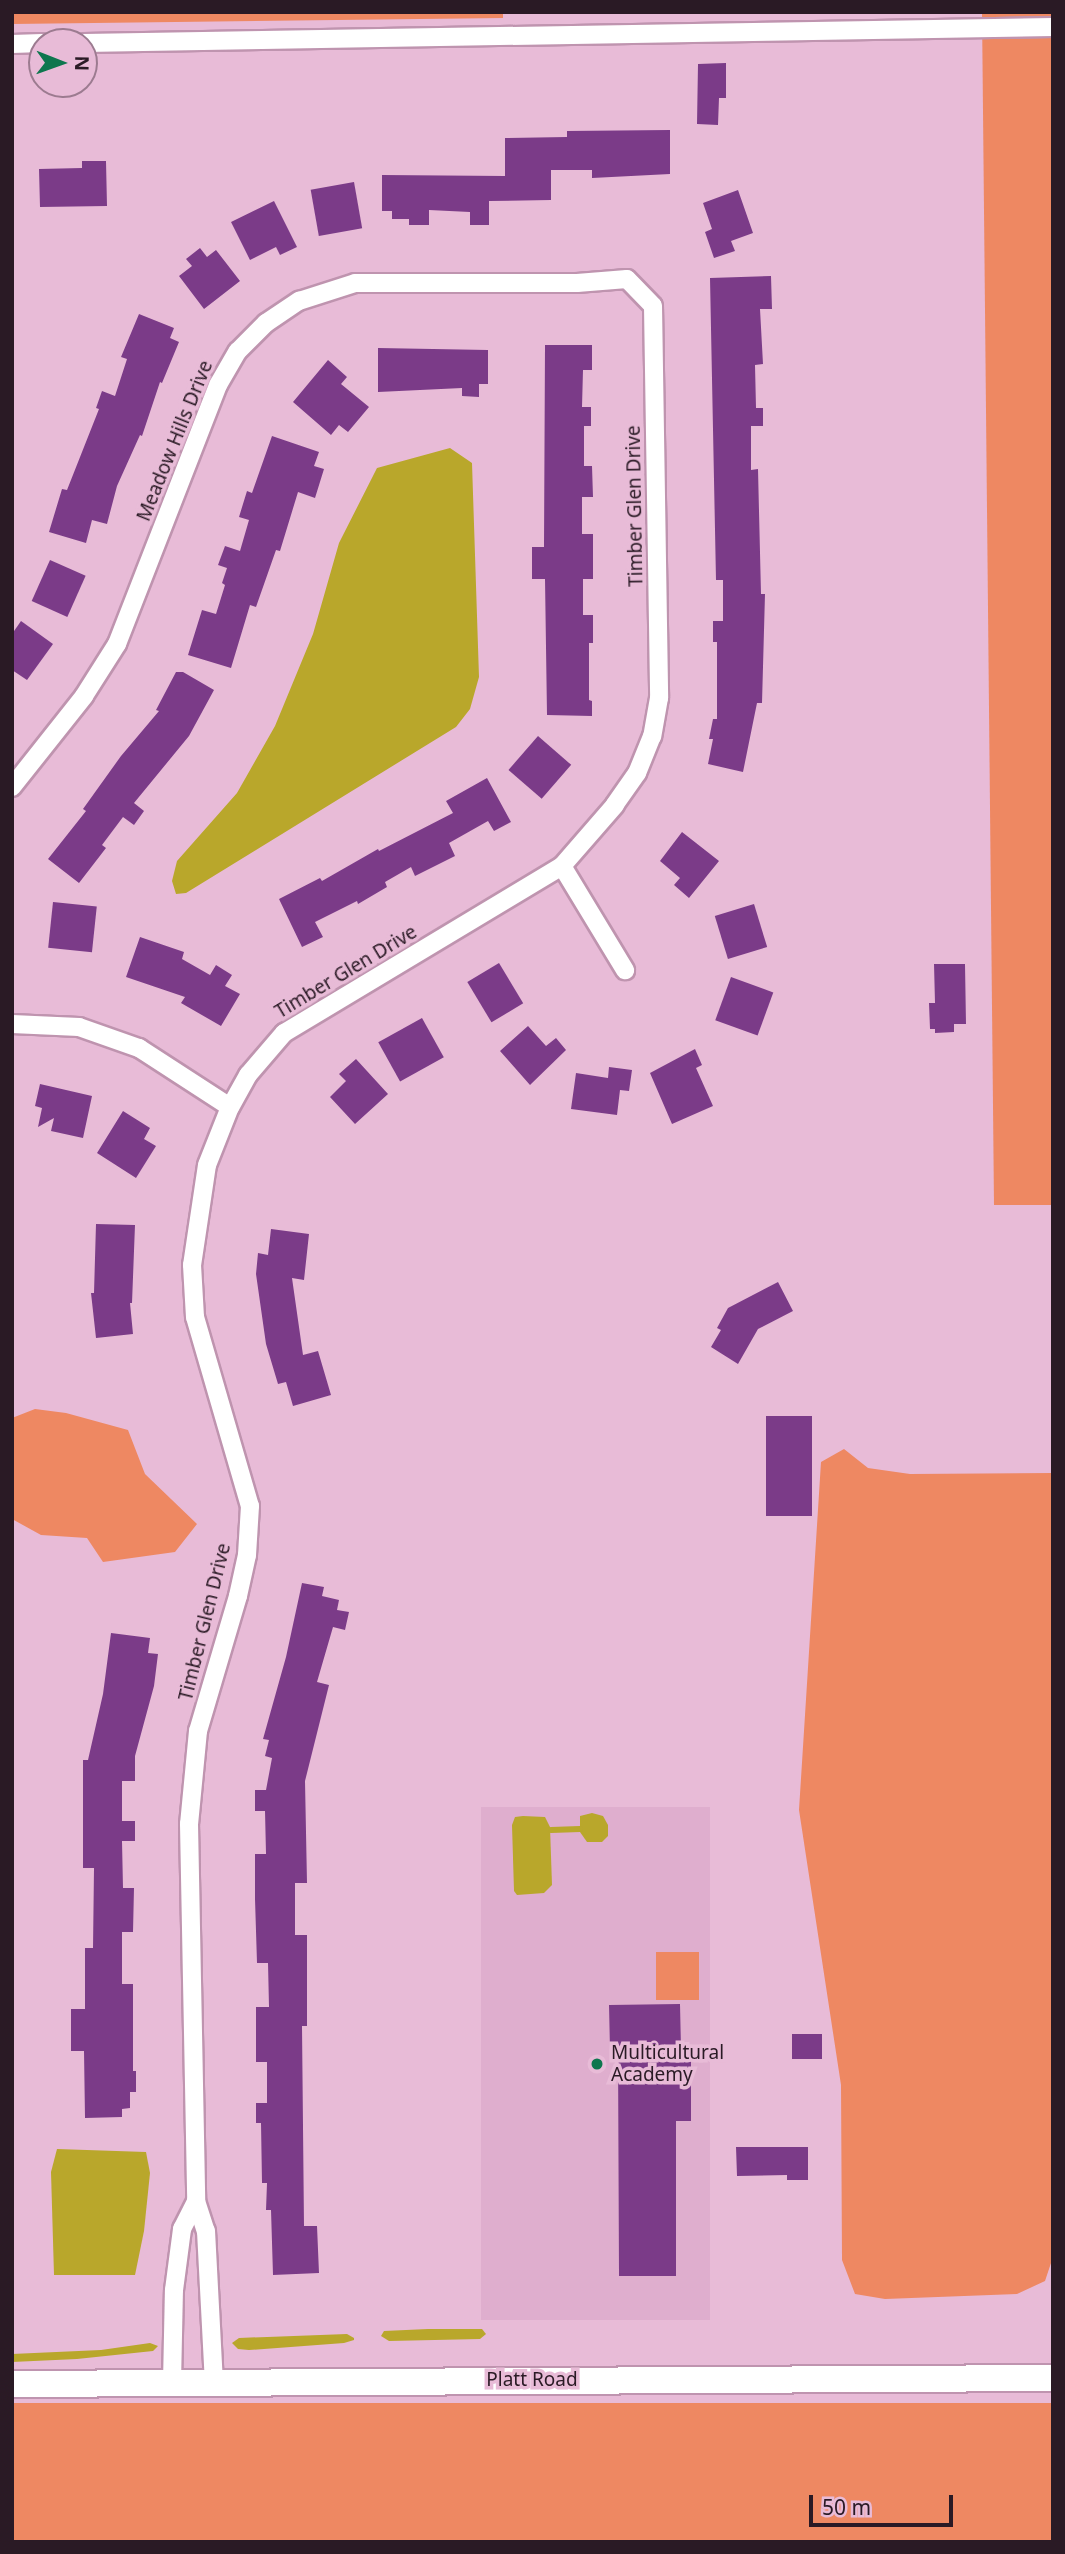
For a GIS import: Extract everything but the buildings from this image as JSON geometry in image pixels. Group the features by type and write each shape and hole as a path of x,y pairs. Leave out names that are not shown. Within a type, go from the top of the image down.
{"main road":[{"name":"Platt Road","path":"12,2384 1053,2378"}],"street":[{"path":"98,43 1053,27"},
{"name":"Meadow Hills Drive","path":"12,788 84,696 117,644 218,385 238,351 265,323 299,301 355,283 577,283 627,279 653,306"},
{"name":"Timber Glen Drive","path":"214,2383 212,2288 206,2231 196,2201 189,1824 191,1779 198,1731 247,1555 250,1506 195,1317 192,1265 207,1165 230,1107 259,1060 284,1032 562,866 627,789 646,755 659,698 653,306"},
{"path":"562,866 625,970"},
{"path":"12,1024 79,1027 139,1048 230,1107"},
{"name":"Timber Glen Drive","path":"172,2383 174,2290 182,2229 196,2201"}],"shaded area":[{"path":"12,12 503,12 503,18 12,24"},
{"path":"982,12 1053,12 1053,1205 994,1205"},
{"path":"450,448 472,463 479,677 470,709 456,727 186,893 176,894 172,881 177,861 237,793 275,726 313,634 339,543 377,468"},
{"path":"35,1409 66,1413 128,1430 145,1474 197,1524 175,1552 103,1562 87,1538 41,1535 12,1519 12,1418"},
{"path":"844,1449 868,1468 910,1474 1053,1473 1053,2257 1045,2281 1017,2294 885,2299 855,2294 842,2260 841,2085 799,1810 821,1462"},
{"name":"Multicultural Academy","path":"481,1807 710,1807 710,2320 481,2320"},
{"path":"592,1813 603,1816 608,1825 608,1836 602,1842 587,1842 580,1832 580,1816"},
{"path":"515,1817 545,1817 550,1827 552,1885 544,1893 517,1895 514,1891 512,1825"},
{"path":"656,1952 699,1952 699,2000 656,2000"},
{"path":"57,2149 146,2152 150,2173 144,2231 135,2275 54,2275 51,2172"},
{"path":"482,2329 486,2334 480,2339 389,2341 381,2336 384,2331"},
{"path":"347,2334 354,2340 249,2350 238,2349 232,2343 239,2338"},
{"path":"150,2343 158,2346 153,2351 12,2362 12,2354 101,2350"},
{"path":"12,2403 1053,2403 1053,2542 12,2542"}],"waterway":[{"path":"551,1830 580,1829"}],"place":[{"name":"Multicultural Academy","path":"597,2064"}]}
